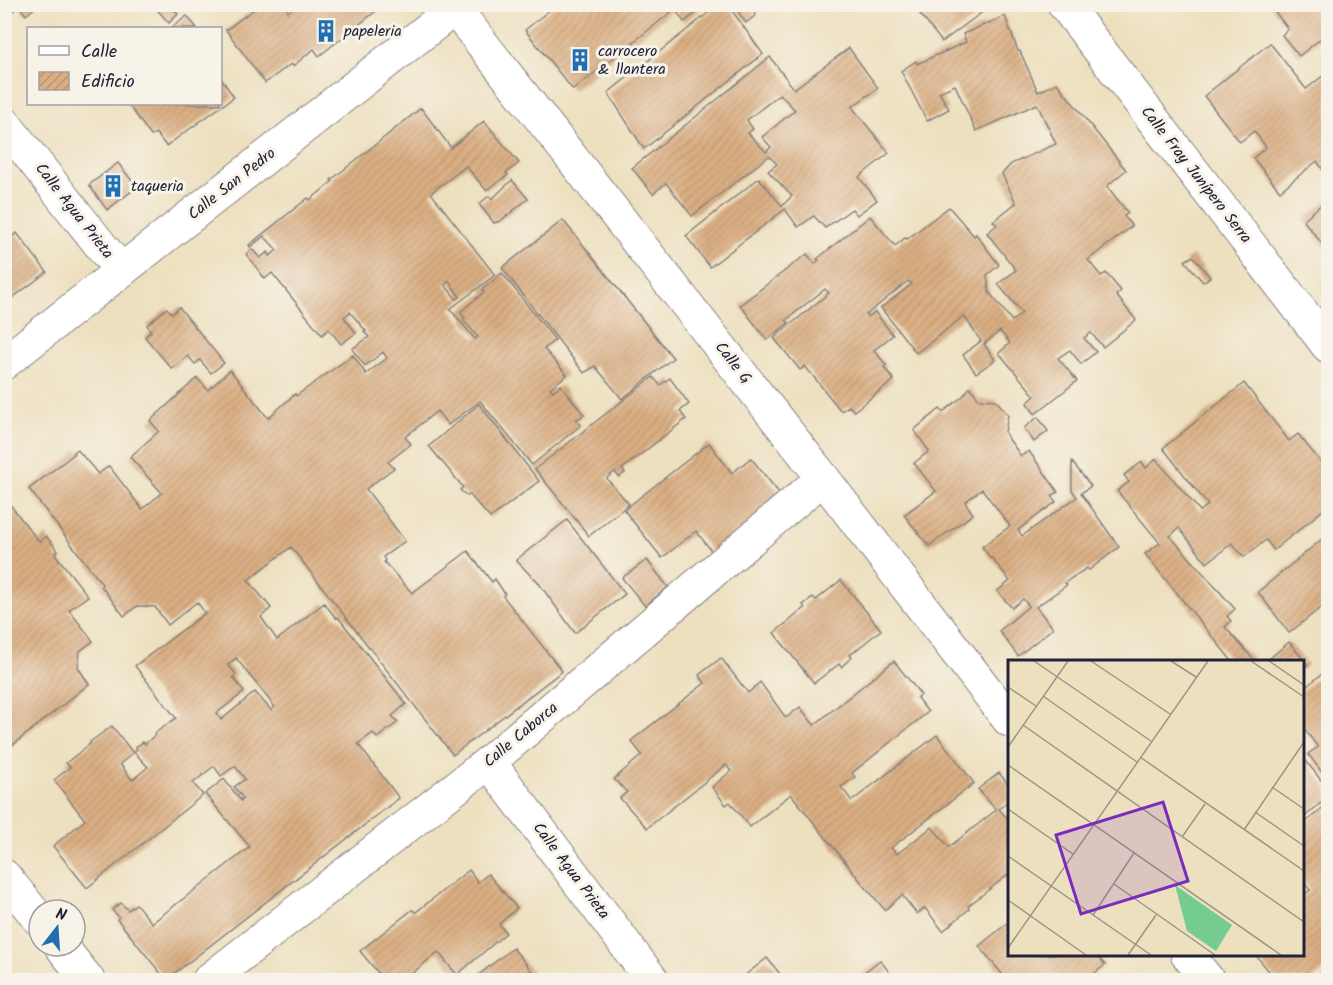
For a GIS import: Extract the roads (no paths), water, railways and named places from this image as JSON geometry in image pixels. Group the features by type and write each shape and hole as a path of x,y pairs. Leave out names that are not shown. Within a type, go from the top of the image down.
{"street":[{"name":"Calle Fray Junípero Serra","path":"1064,4 1329,346"},
{"name":"Calle San Pedro","path":"4,363 455,6"},
{"name":"Calle G","path":"455,6 824,478 1008,719"},
{"name":"Calle Agua Prieta","path":"4,123 121,272"},
{"name":"Calle Caborca","path":"209,981 489,762 824,478"},
{"name":"Calle Agua Prieta","path":"489,762 652,981"},
{"path":"4,876 27,904"},
{"path":"1188,955 1208,981"},
{"path":"70,958 88,981"}],"place":[{"name":"papeleria","path":"326,31"},
{"name":"carrocero & llantera","path":"580,60"},
{"name":"taqueria","path":"113,186"}]}
